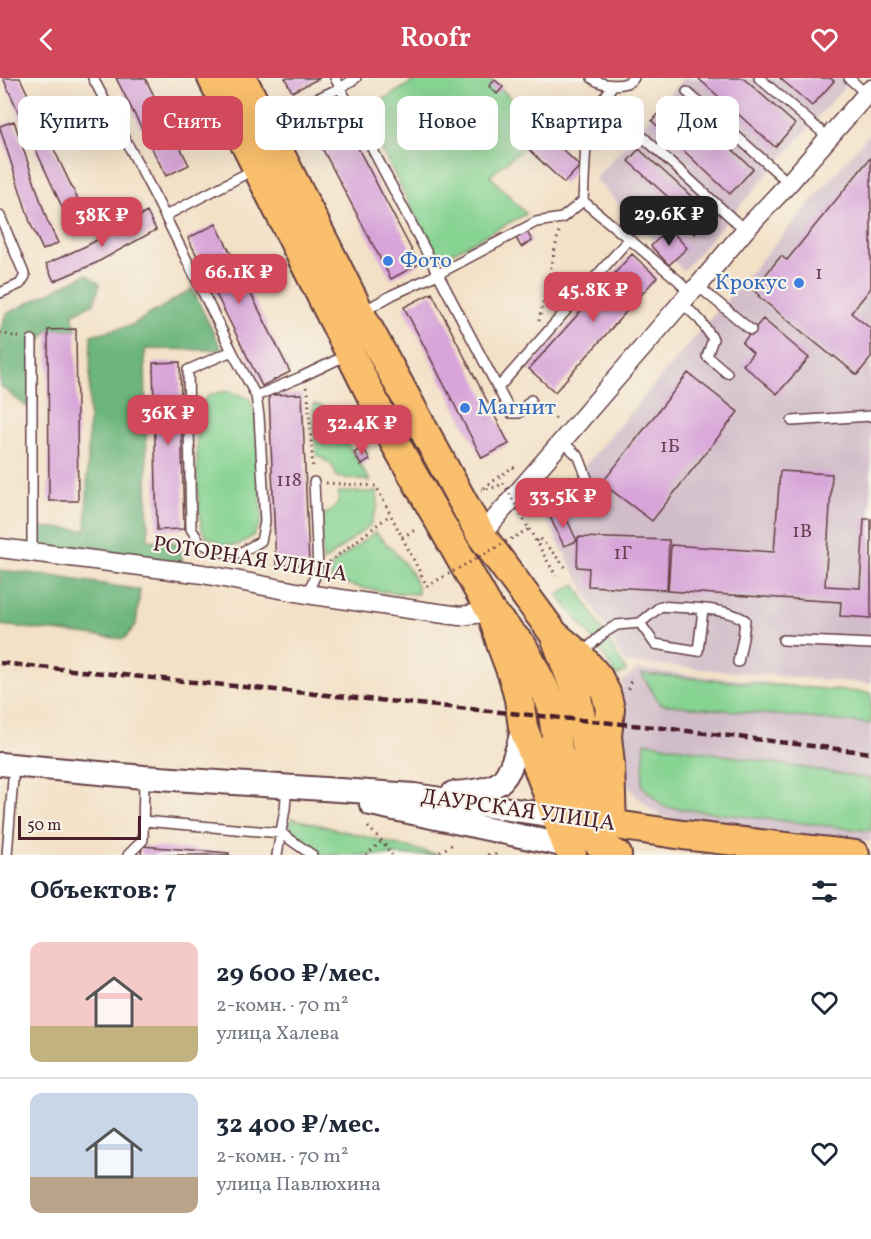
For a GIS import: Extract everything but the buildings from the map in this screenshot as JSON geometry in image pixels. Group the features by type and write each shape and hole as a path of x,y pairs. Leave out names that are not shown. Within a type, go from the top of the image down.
{"main road":[{"path":"212,78 395,443 491,612 514,679 524,727 569,818 601,846 619,855"},
{"path":"242,78 255,103"},
{"path":"278,150 360,313 481,535 554,634 598,677 606,693 610,709 608,736 612,825"},
{"path":"491,612 523,647 552,707 569,818 569,851"},
{"path":"554,634 576,692 591,769 612,825 619,855"},
{"name":"ДАУРСКАЯ УЛИЦА","path":"569,818 683,835 855,855"},
{"name":"ДАУРСКАЯ УЛИЦА","path":"569,851 609,855"}],"street":[{"path":"481,535 561,432 690,295 869,91"},
{"name":"РОТОРНАЯ УЛИЦА","path":"0,548 203,574 307,594 460,616 491,612"},
{"path":"414,795 474,792 500,783 511,767 524,727"},
{"name":"ДАУРСКАЯ УЛИЦА","path":"7,765 144,777 414,795 569,818"},
{"name":"ДАУРСКАЯ УЛИЦА","path":"287,786 569,851"}],"lane":[{"path":"93,78 256,396 265,522 261,541 240,553 218,552 200,542 191,529 188,370 232,351"},
{"path":"335,78 511,413 519,413 531,400"},
{"path":"323,96 356,78"},
{"path":"592,78 614,85 631,82 634,78"},
{"path":"759,78 828,138"},
{"path":"849,78 869,91"},
{"path":"584,201 587,123 614,85"},
{"path":"687,92 789,183"},
{"path":"644,137 746,229"},
{"path":"165,216 257,168"},
{"path":"360,313 536,222 562,218 584,201"},
{"path":"584,201 679,281 690,295 700,320 713,339 707,356 727,373"},
{"path":"0,216 25,276 20,284 0,293"},
{"path":"498,388 629,239"},
{"path":"690,295 751,330"},
{"path":"32,340 32,552"},
{"path":"256,396 350,354"},
{"path":"792,421 871,416"},
{"path":"561,432 579,457 588,481 594,508"},
{"path":"307,594 318,570 314,482"},
{"path":"579,656 605,632 617,625 640,623 661,606 735,614 745,620 738,662"},
{"path":"640,623 655,645 698,651 703,610"},
{"path":"783,640 871,644"},
{"path":"7,765 7,855"},
{"path":"128,855 143,840 144,777"},
{"path":"277,855 287,786"},
{"path":"144,820 281,833 312,855"}],"path":[{"path":"532,349 562,218"},
{"path":"0,333 32,340"},
{"path":"301,377 308,393 314,482 376,486 427,586 529,529"},
{"path":"531,400 561,432"},
{"path":"497,487 481,490 513,467 516,470"},
{"path":"503,482 556,576"},
{"path":"318,570 391,514"},
{"path":"402,537 415,531"},
{"path":"536,541 540,538 567,569"},
{"path":"260,585 261,541"},
{"path":"368,826 392,855"},
{"path":"366,855 382,841"},
{"path":"435,855 453,844"}],"shaded area":[{"path":"684,78 852,78 683,271 595,179 621,150 644,150 644,123 656,110 656,150 739,150 739,96 668,96"},
{"path":"871,132 871,684 624,662 543,514"},
{"path":"637,669 871,694 871,842 683,823 665,818 653,811 635,795 624,780 614,749 622,682"}],"green space":[{"path":"419,78 489,78 510,97 510,150 520,150 490,176 526,214 438,260 382,150 385,150 385,99"},
{"path":"87,274 100,284 94,303 72,314 76,329 48,330 38,345 27,407 0,386 0,331 6,314"},
{"path":"192,289 222,350 145,349 148,540 180,543 183,566 38,548 40,527 86,530 91,335 132,325"},
{"path":"227,391 249,398 257,417 262,521 253,536 238,545 223,545 207,537 202,529 199,509 197,415 208,395"},
{"path":"313,404 322,406 329,414 370,481 337,477 332,465 316,454"},
{"path":"339,492 377,492 378,505 370,525 323,562 320,517 331,511 338,503"},
{"path":"375,532 409,569 418,594 374,590 331,579 332,565"},
{"path":"0,570 140,590 136,625 124,639 0,625"},
{"path":"575,584 626,671 616,676 600,648 558,595"},
{"path":"642,674 871,693 871,724 660,704"},
{"path":"645,742 871,779 871,831 664,807 642,786"},
{"path":"291,818 439,855 321,855 289,832"}],"railway":[{"path":"0,663 663,728 871,753"}],"place":[{"name":"Фото","path":"388,261"},
{"name":"Крокус","path":"799,283"},
{"name":"Магнит","path":"465,408"}]}
